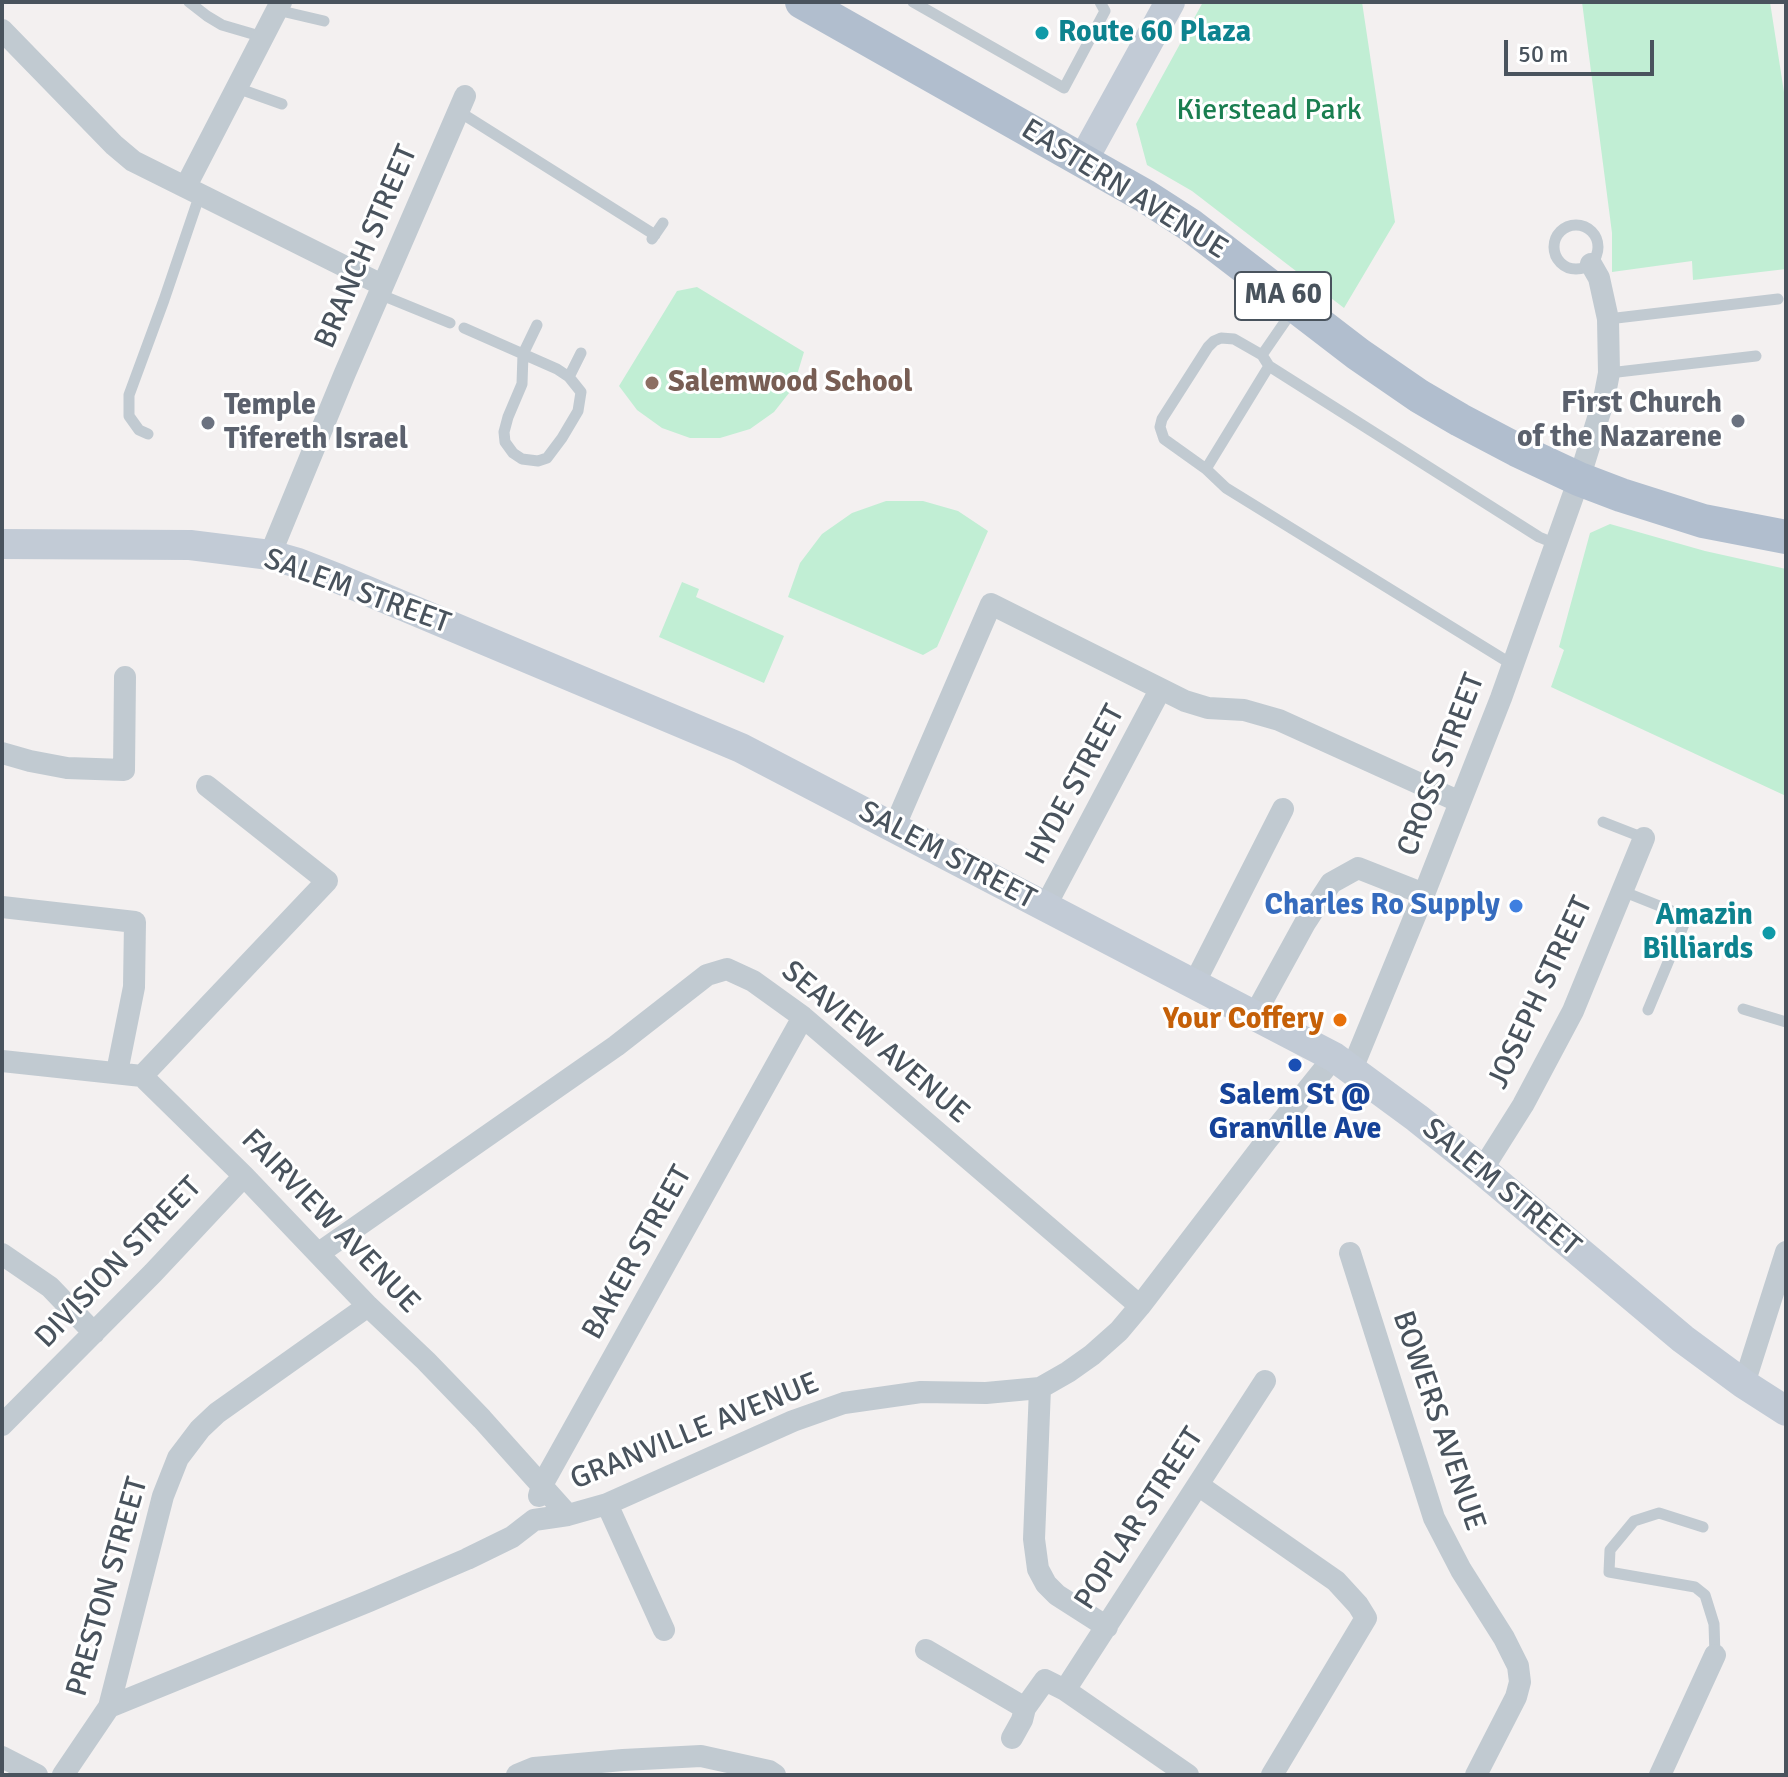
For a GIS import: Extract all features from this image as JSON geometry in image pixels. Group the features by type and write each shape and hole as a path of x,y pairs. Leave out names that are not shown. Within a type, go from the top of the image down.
{"main road":[{"name":"EASTERN AVENUE","path":"802,2 1145,196 1190,225 1358,354 1419,396 1517,450 1579,479 1665,510 1786,537"},
{"path":"1083,160 1170,2"},
{"name":"SALEM STREET","path":"2,544 190,545 270,555 339,579 741,748 1343,1063 1482,1170 1683,1339 1786,1411"}],"street":[{"path":"193,190 237,88 279,6"},
{"path":"2,30 120,151 141,165 380,289"},
{"name":"BRANCH STREET","path":"270,555 380,289 462,104"},
{"name":"CROSS STREET","path":"1343,1063 1424,894 1513,665 1604,399 1609,373 1608,319 1599,278 1591,264"},
{"path":"894,828 991,604 1196,706 1233,708 1279,720 1460,802"},
{"path":"2,753 67,768 124,770 125,677"},
{"name":"HYDE STREET","path":"1045,907 1160,690"},
{"path":"2,1061 142,1076 327,881 207,786"},
{"path":"1194,984 1283,809"},
{"name":"JOSEPH STREET","path":"1482,1170 1523,1105 1573,1011 1644,838"},
{"path":"1254,1016 1305,923 1331,883 1358,868 1424,894"},
{"path":"2,907 135,922 134,987 117,1072"},
{"name":"SEAVIEW AVENUE","path":"319,1253 616,1046 707,975 727,969 753,981 803,1017 1140,1306"},
{"name":"BAKER STREET","path":"534,1520 542,1485 803,1017"},
{"name":"GRANVILLE AVENUE","path":"109,1707 467,1559 512,1537 534,1520 607,1504 779,1427 844,1403 921,1392 986,1393 1040,1388 1092,1355 1119,1331 1267,1140 1343,1063"},
{"name":"FAIRVIEW AVENUE","path":"142,1076 426,1361 568,1515"},
{"name":"DIVISION STREET","path":"2,1425 244,1176"},
{"path":"1744,1384 1786,1252"},
{"name":"BOWERS AVENUE","path":"1350,1253 1434,1518 1518,1666 1520,1682 1516,1697 1476,1775"},
{"path":"2,1254 50,1287 94,1333"},
{"name":"PRESTON STREET","path":"63,1775 109,1707 163,1496 178,1458 217,1413 368,1306"},
{"name":"POPLAR STREET","path":"1065,1690 1265,1381"},
{"path":"1040,1388 1034,1539 1038,1569 1057,1595 1107,1627"},
{"path":"1198,1485 1336,1581 1366,1618 1272,1775"},
{"path":"607,1504 664,1630"},
{"path":"926,1650 1025,1708"},
{"path":"1660,1775 1715,1655"},
{"path":"1012,1738 1025,1708 1045,1680 1065,1690 1188,1775"},
{"path":"529,1773 623,1760 701,1756 775,1775"},
{"path":"2,1757 37,1775"}],"lane":[{"path":"189,2 222,25 263,37"},
{"path":"913,2 1064,88 1105,11 1100,2"},
{"path":"279,6 324,21"},
{"path":"237,88 282,104"},
{"path":"462,104 654,237 663,223"},
{"path":"148,434 139,430 129,416 129,395 193,190"},
{"path":"1572,225 1592,231 1599,246 1591,264 1581,269 1571,269 1559,261 1554,248 1556,238 1564,229 1572,225"},
{"path":"380,289 450,323"},
{"path":"1608,319 1778,299"},
{"path":"1206,469 1296,306"},
{"path":"464,328 523,354 557,369 569,377 581,392 578,411 562,438 547,458 538,461 522,459 509,448 504,432 522,384 523,354 537,325"},
{"path":"1513,665 1226,488 1206,469 1167,442 1161,431 1162,419 1208,347 1221,338 1234,339 1539,537 1556,544"},
{"path":"569,377 581,353"},
{"path":"1609,373 1756,356"},
{"path":"1603,822 1644,838"},
{"path":"1622,891 1687,917 1648,1010"},
{"path":"1743,1009 1786,1022"},
{"path":"1703,1527 1659,1513 1634,1521 1610,1550 1609,1572 1695,1587 1705,1595 1714,1624 1715,1655"}],"green space":[{"name":"Kierstead Park","path":"1203,2 1362,2 1395,222 1344,308 1192,191 1147,165 1136,124"},
{"path":"1582,2 1770,2 1786,105 1786,269 1693,280 1692,261 1612,272 1612,233"},
{"path":"697,287 804,352 793,388 774,412 750,429 720,438 690,438 662,428 637,410 619,386 677,291"},
{"path":"886,501 923,501 958,511 988,531 937,647 923,655 788,597 800,563 822,534 852,513"},
{"path":"1610,524 1705,551 1786,569 1786,796 1551,687 1564,650 1559,647 1590,533"},
{"path":"682,582 699,589 696,597 784,636 764,683 659,637"}],"place":[{"name":"Route 60 Plaza","path":"1042,33"},
{"name":"Salemwood School","path":"652,383"},
{"name":"First Church of the Nazarene","path":"1738,421"},
{"name":"Temple Tifereth Israel","path":"208,423"},
{"name":"Charles Ro Supply","path":"1516,906"},
{"name":"Amazin Billiards","path":"1769,933"},
{"name":"Your Coffery","path":"1340,1020"},
{"name":"Salem St @ Granville Ave","path":"1295,1065"}]}
